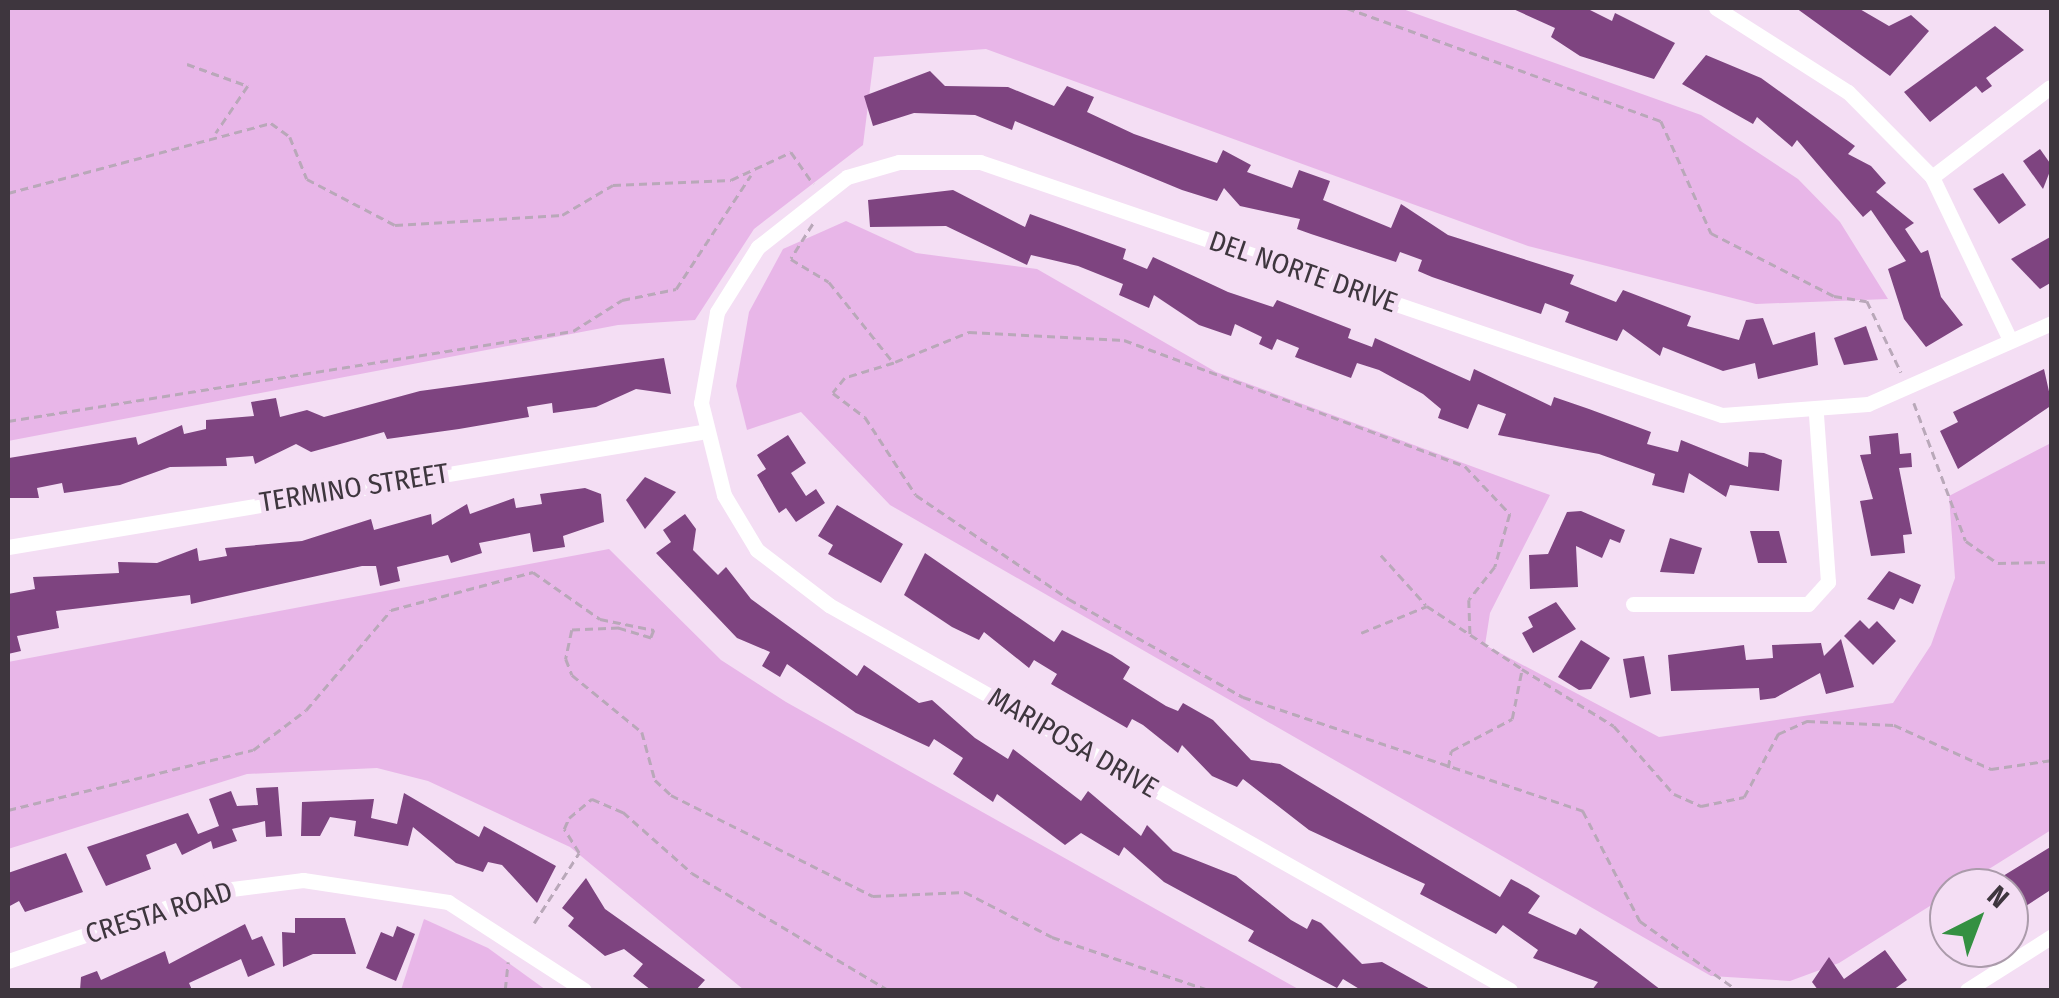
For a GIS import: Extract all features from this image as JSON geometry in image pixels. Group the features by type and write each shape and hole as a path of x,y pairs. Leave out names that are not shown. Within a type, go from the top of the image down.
{"street":[{"path":"1716,8 1848,92 1932,177 2010,340"},
{"path":"1932,177 2050,87"},
{"name":"DEL NORTE DRIVE","path":"701,432 703,352 717,312 758,247 811,201 899,162 980,162 1722,415 1816,414 1907,386 2052,324"},
{"path":"1634,604 1808,604 1828,582 1816,414"},
{"name":"TERMINO STREET","path":"8,547 701,432"},
{"name":"MARIPOSA DRIVE","path":"701,432 757,550 828,604 1510,990"},
{"name":"CRESTA ROAD","path":"8,961 216,891 319,881 448,902 584,990"},
{"path":"1967,990 2052,936"}],"path":[{"path":"1348,8 1661,121 1711,233 1834,296 1867,301 1907,386 1966,542 1998,563 2052,562"},
{"path":"187,64 248,86 215,134"},
{"path":"8,193 250,124 285,130 308,179 394,225 562,215 613,185 751,173 791,152 814,174 811,201 816,220 791,259 828,282 894,362"},
{"path":"8,421 573,331 622,300 670,294 682,283 751,173"},
{"path":"1470,634 1469,600 1495,567 1510,514 1464,466 1124,340 970,332 845,378 833,393 864,417 931,506 1242,698 1583,812 1640,921 1737,990"},
{"path":"1381,556 1427,606 1614,726 1674,794 1700,806 1744,797 1778,734 1807,722 1894,725 1991,769 2052,760"},
{"path":"8,810 253,750 306,710 391,610 533,572 610,624 654,630 651,638 572,630 566,659 572,675 642,732 655,780 671,794 873,896 965,892 1052,937 1208,990"},
{"path":"1360,633 1427,606"},
{"path":"1448,769 1451,751 1512,719 1522,668"},
{"path":"534,923 579,853 564,829 568,818 592,799 623,812 692,873 888,990"},
{"path":"506,990 508,960"}],"shaded area":[{"path":"8,8 1400,8 1701,115 1798,179 1840,222 1888,299 1756,304 1528,246 986,49 874,57 863,145 754,229 695,320 618,325 8,441"},
{"path":"846,221 916,253 1037,269 1216,372 1550,495 1490,613 1485,645 1659,737 1893,703 1931,645 1955,578 1949,496 2051,443 2051,830 1990,868 1929,868 1929,907 1839,963 1790,981 1711,976 890,505 801,412 747,430 736,386 749,312 783,249"},
{"path":"609,549 721,660 786,702 1300,990 744,990 570,847 428,781 377,768 247,774 8,849 8,662"},
{"path":"424,919 488,948 546,990 401,990"}],"building":[{"path":"1511,8 1586,8 1612,21 1615,13 1675,43 1654,79 1580,56 1551,37 1555,28"},
{"path":"1796,8 1858,8 1889,26 1911,15 1929,31 1890,76"},
{"path":"1995,26 2024,50 1986,78 1992,86 1982,93 1976,86 1930,122 1904,92"},
{"path":"1706,55 1761,78 1855,146 1848,154 1871,166 1886,183 1876,192 1914,223 1905,229 1921,253 1928,250 1941,297 1963,325 1926,347 1904,319 1888,269 1906,261 1871,210 1863,217 1797,140 1792,147 1757,117 1753,124 1682,84"},
{"path":"930,71 945,86 1008,87 1054,106 1067,86 1094,97 1087,112 1134,134 1217,163 1223,150 1251,165 1247,172 1292,188 1299,170 1330,181 1323,200 1391,228 1401,204 1448,235 1574,275 1570,284 1616,302 1623,290 1691,316 1687,326 1739,340 1746,320 1763,318 1773,345 1815,332 1818,365 1758,379 1755,363 1723,371 1663,347 1660,356 1623,329 1617,341 1565,322 1569,312 1545,303 1541,314 1432,277 1418,271 1422,260 1400,252 1396,262 1297,229 1300,219 1240,206 1224,188 1217,201 1182,190 1015,121 1012,130 975,115 914,113 873,126 864,96"},
{"path":"2040,149 2052,166 2043,189 2023,161"},
{"path":"2003,173 2026,205 1999,224 1973,189"},
{"path":"953,190 1025,227 1030,214 1126,249 1123,259 1147,269 1153,257 1228,292 1273,307 1277,300 1351,329 1348,338 1372,347 1375,338 1470,381 1474,369 1551,406 1554,397 1589,409 1651,432 1647,444 1678,452 1681,440 1748,467 1749,452 1764,453 1782,460 1779,491 1730,485 1726,497 1689,473 1684,493 1652,485 1655,474 1599,454 1498,435 1506,414 1478,404 1468,429 1438,418 1441,409 1423,394 1379,370 1357,363 1351,378 1295,357 1299,348 1277,339 1272,350 1259,344 1262,337 1235,324 1231,336 1199,325 1154,295 1149,308 1119,295 1123,284 1078,266 1031,255 1027,265 946,226 870,227 868,200"},
{"path":"2052,236 2052,282 2040,289 2011,259"},
{"path":"1866,326 1878,360 1844,365 1834,338"},
{"path":"664,358 671,394 636,389 596,407 553,413 552,403 527,407 529,417 387,439 384,432 311,452 296,444 255,464 253,456 226,458 227,466 170,467 120,485 64,493 62,483 37,488 39,498 8,498 9,458 136,437 138,445 182,425 184,434 206,429 206,420 254,416 251,402 276,398 280,417 307,410 324,417 420,391"},
{"path":"2044,369 2052,405 1958,469 1940,431 1958,422 1953,412"},
{"path":"1898,433 1900,454 1911,453 1912,467 1899,468 1912,534 1903,535 1905,553 1871,556 1860,501 1873,499 1860,455 1871,454 1869,436"},
{"path":"788,435 806,463 791,473 806,496 816,489 825,503 796,522 786,508 779,513 757,475 766,469 757,455"},
{"path":"645,477 676,492 645,529 626,500"},
{"path":"585,488 601,494 604,522 563,536 565,547 533,552 530,533 479,543 482,553 451,563 448,555 397,567 400,581 380,586 376,566 362,566 191,604 190,595 56,611 59,628 17,636 21,651 8,654 8,594 35,589 33,577 119,573 118,562 157,563 197,548 199,561 227,556 225,548 302,541 371,519 374,530 431,514 432,525 467,504 470,514 514,498 516,508 542,504 540,494"},
{"path":"837,505 903,544 881,583 828,554 833,545 818,536"},
{"path":"1581,511 1625,530 1620,543 1610,539 1602,558 1576,546 1578,587 1530,589 1529,555 1548,554 1567,512"},
{"path":"685,514 696,529 693,550 718,575 726,567 751,599 857,676 864,665 919,703 932,700 975,738 1008,759 1013,749 1081,801 1088,791 1141,836 1147,825 1173,851 1236,876 1291,920 1307,929 1312,919 1321,923 1362,964 1382,962 1432,990 1361,990 1343,979 1337,988 1248,941 1254,931 1164,882 1124,847 1119,856 1081,833 1065,845 997,794 993,802 953,774 963,758 934,739 929,747 856,713 787,664 780,677 762,666 770,652 737,638 656,553 671,542 663,530"},
{"path":"1750,531 1779,531 1787,563 1758,563"},
{"path":"1670,538 1702,548 1694,574 1660,572"},
{"path":"925,553 1054,642 1062,630 1112,655 1130,667 1123,679 1166,706 1178,711 1183,703 1213,720 1251,760 1280,764 1500,897 1511,879 1528,888 1540,896 1528,913 1576,935 1580,928 1661,990 1592,990 1598,982 1533,958 1538,950 1503,925 1496,934 1420,894 1425,884 1309,830 1243,779 1237,787 1212,776 1182,745 1178,753 1132,719 1127,728 1051,684 1057,674 1034,660 1029,668 984,632 979,640 952,627 904,595"},
{"path":"1889,571 1921,585 1913,604 1900,598 1894,610 1867,599"},
{"path":"1556,602 1576,629 1533,653 1522,633 1533,627 1528,617"},
{"path":"1860,620 1869,629 1877,621 1896,641 1873,665 1844,636"},
{"path":"1841,639 1854,687 1826,694 1820,673 1775,698 1760,700 1759,688 1671,691 1668,655 1744,645 1746,660 1773,658 1772,645 1821,643 1824,656"},
{"path":"1581,640 1610,658 1591,689 1579,690 1558,677"},
{"path":"1644,656 1651,694 1630,698 1623,659"},
{"path":"278,787 282,836 266,837 265,821 232,829 237,841 213,849 211,841 182,855 176,843 146,855 151,869 106,886 87,847 188,813 198,834 219,826 209,799 231,791 237,806 258,805 256,788"},
{"path":"404,793 479,837 484,826 556,866 537,903 502,865 488,862 483,872 456,863 413,827 408,846 354,836 356,821 330,817 320,836 301,836 302,802 374,799 371,818 397,824"},
{"path":"2052,846 2052,889 2029,904 2029,868 2016,868"},
{"path":"66,853 83,892 25,912 19,901 8,907 8,873"},
{"path":"586,878 605,909 705,980 696,990 651,990 633,976 643,964 624,949 605,956 568,926 574,918 562,908"},
{"path":"295,918 345,918 356,954 313,954 283,967 282,932 295,933"},
{"path":"245,924 252,940 262,936 275,965 248,977 241,959 189,983 192,990 80,990 81,977 97,971 101,980 165,951 169,964"},
{"path":"397,926 415,934 396,981 366,968 381,932 393,937"},
{"path":"1885,950 1907,980 1893,990 1818,990 1812,982 1829,957 1844,979"}]}
